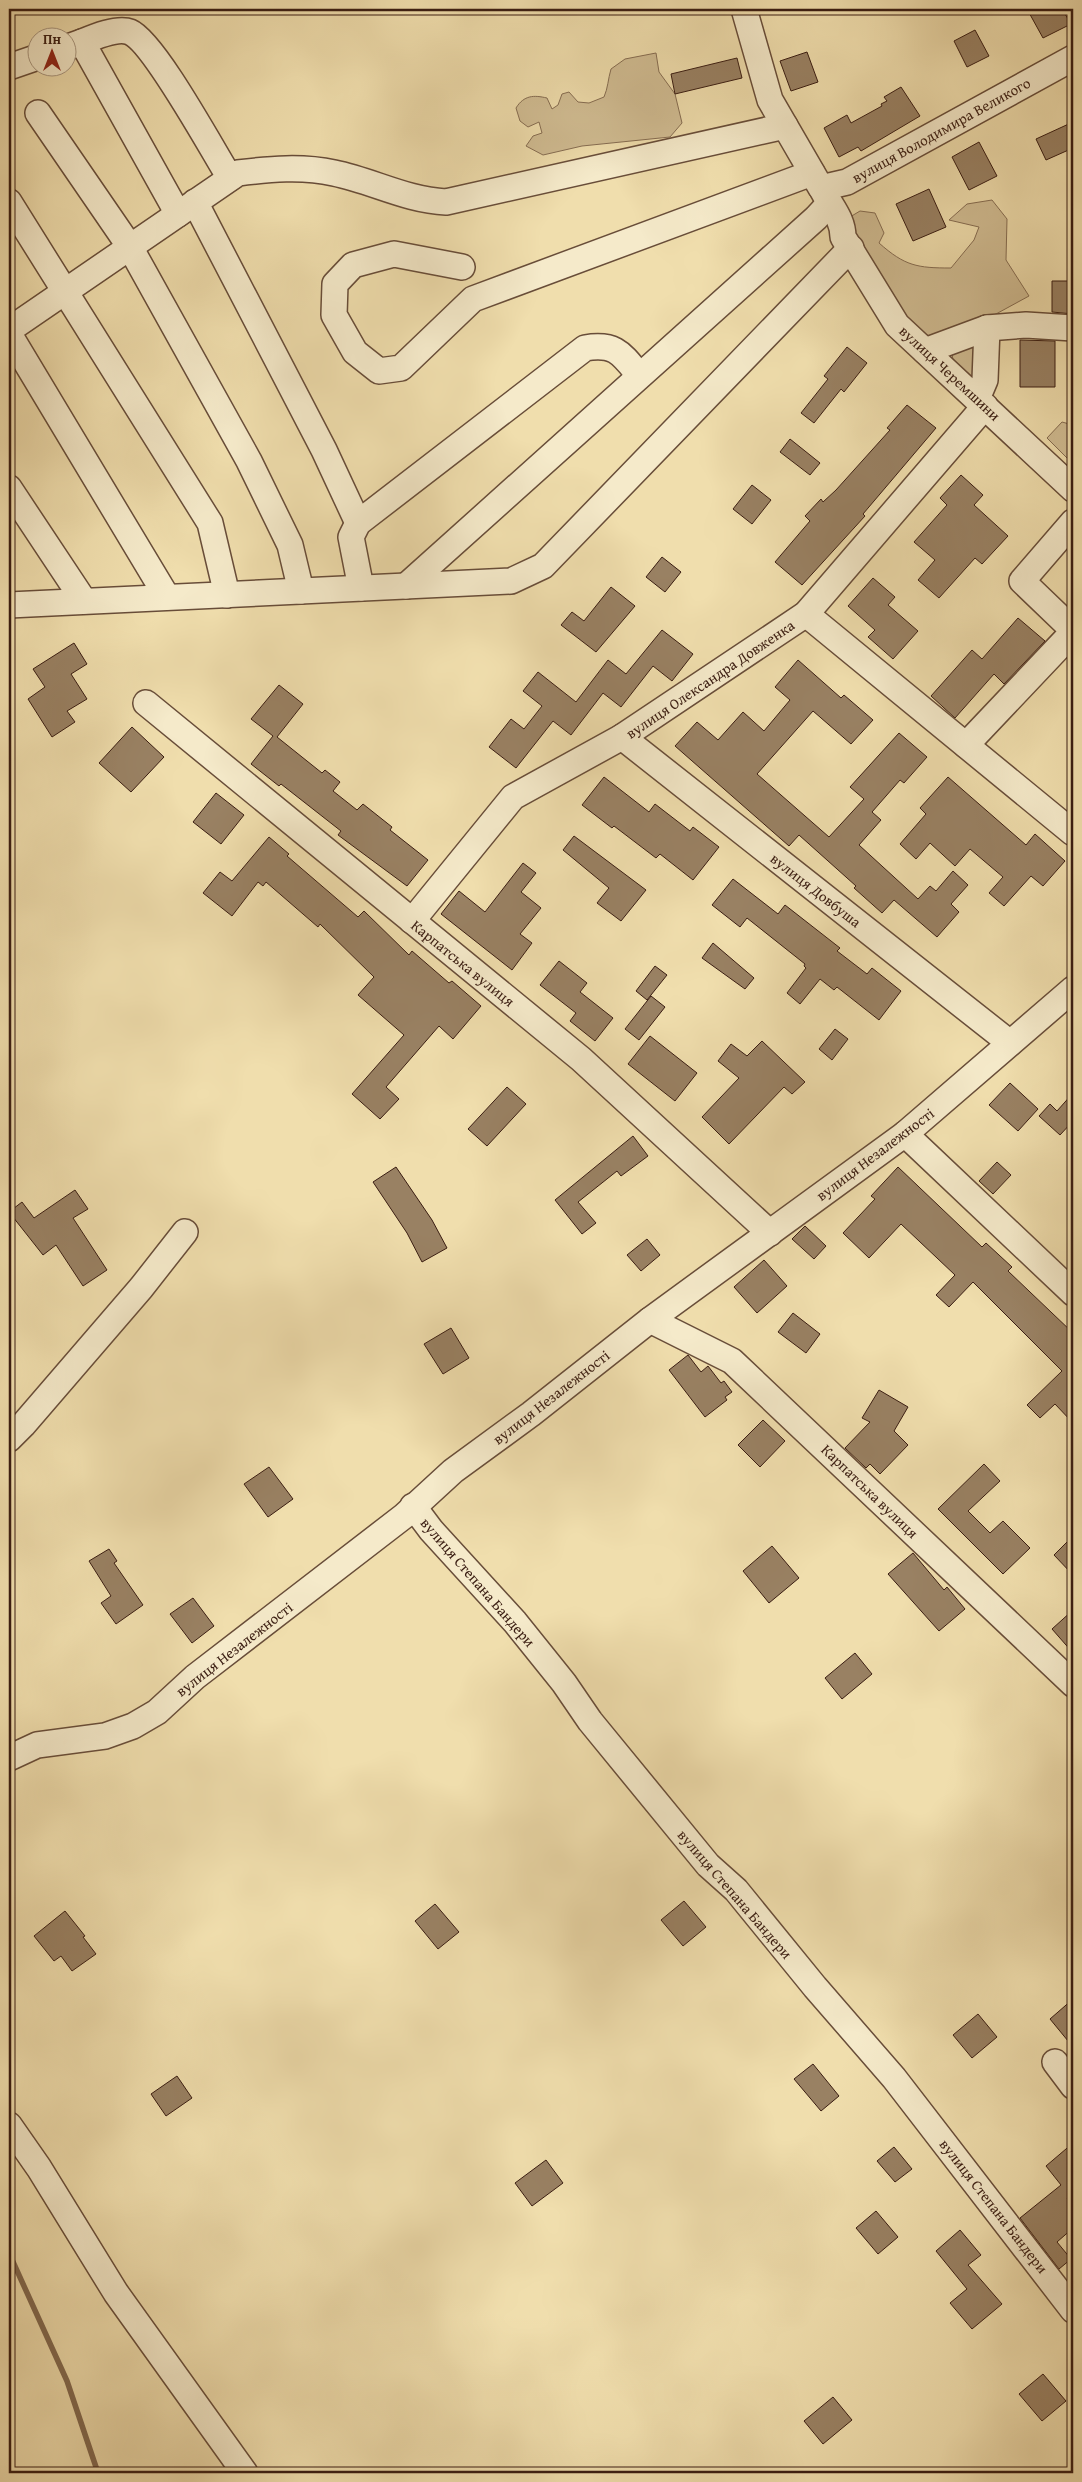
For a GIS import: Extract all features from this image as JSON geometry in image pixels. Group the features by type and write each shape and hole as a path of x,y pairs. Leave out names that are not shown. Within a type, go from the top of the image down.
{"street":[{"path":"406,586 816,218 821,188 770,100 744,9"},
{"path":"78,43 104,33 129,31 140,39 159,62 230,178"},
{"path":"78,48 186,208 324,450 358,523"},
{"name":"вулиця Володимира Великого","path":"462,267 394,254 353,265 335,284 334,315 355,352 379,371 401,368 474,299 821,188 847,182 1073,58"},
{"path":"9,67 28,60"},
{"path":"38,113 130,247 249,462 290,545 300,591"},
{"path":"9,330 238,173 281,167 334,173 396,194 426,201 446,202 785,126"},
{"name":"вулиця Черемшини","path":"821,188 838,214 843,227 843,237 852,248 897,324 1073,489"},
{"path":"9,202 210,523 227,595"},
{"path":"9,605 511,581 543,566 852,248"},
{"path":"926,351 987,328 1026,326 1073,328"},
{"path":"981,403 985,380 987,328"},
{"path":"9,334 167,598"},
{"path":"361,588 350,537 358,523 585,348 602,345 622,354 639,375"},
{"name":"вулиця Олександра Довженка","path":"412,921 513,796 622,737 806,614 981,403"},
{"path":"9,488 84,602"},
{"path":"966,745 1073,631 1022,581 1073,522"},
{"path":"806,614 1073,833"},
{"name":"Карпатська вулиця","path":"146,704 581,1059 770,1233"},
{"name":"вулиця Довбуша","path":"622,737 1010,1043"},
{"name":"вулиця Незалежності","path":"9,1758 37,1746 105,1736 133,1726 157,1712 195,1677 396,1522 453,1471 531,1414 650,1320 905,1134 1073,990"},
{"path":"905,1134 1073,1293"},
{"path":"9,1439 141,1288 185,1232"},
{"name":"Карпатська вулиця","path":"650,1320 732,1361 1073,1684"},
{"name":"вулиця Степана Бандери","path":"413,1506 431,1530 515,1622 564,1683 590,1721 708,1865 736,1890 815,1988 851,2026 894,2078 1073,2310"},
{"path":"1055,2062 1073,2086"},
{"path":"9,2124 39,2168 116,2293 245,2473"}],"shaded area":[{"path":"656,53 659,72 675,94 682,123 670,137 582,146 543,155 526,146 533,136 542,133 539,122 528,127 520,121 516,108 526,98 538,96 547,98 552,109 558,105 562,94 569,92 578,102 589,103 604,97 611,69 625,59"},
{"path":"992,200 1007,219 1006,260 1029,296 996,314 922,338 883,314 840,223 860,211 875,213 884,233 879,243 896,257 920,266 951,268 974,240 979,227 949,220 967,204"},
{"path":"972,344 975,349 974,379 968,379 953,362 952,351"},
{"path":"1062,422 1073,425 1073,464 1047,438"}],"building":[{"path":"1027,9 1062,9 1071,24 1043,38"},
{"path":"975,30 989,56 967,67 954,41"},
{"path":"807,52 818,82 791,91 780,61"},
{"path":"737,58 742,78 675,94 671,74"},
{"path":"901,87 920,116 861,151 858,147 839,157 824,128 847,115 851,123 882,106 881,104 887,101 884,97"},
{"path":"1073,122 1073,148 1046,160 1036,139"},
{"path":"979,142 997,176 969,190 952,157"},
{"path":"929,189 946,227 913,241 896,204"},
{"path":"1052,281 1073,281 1073,314 1052,312"},
{"path":"1020,340 1055,341 1055,387 1020,387"},
{"path":"847,347 867,363 844,392 841,389 814,423 801,413 828,379 824,376"},
{"path":"907,405 936,428 863,514 865,516 802,585 775,562 810,521 805,516 821,499 823,502 836,490 890,430 887,428"},
{"path":"790,439 820,463 810,475 780,452"},
{"path":"961,475 983,495 974,505 1008,536 982,564 975,558 939,598 918,580 935,560 914,542 947,505 940,498"},
{"path":"752,485 771,500 752,524 733,509"},
{"path":"662,557 681,572 665,592 646,577"},
{"path":"873,578 895,597 888,605 918,631 893,659 868,637 875,630 848,606"},
{"path":"611,587 635,606 596,652 561,625 572,612 584,621"},
{"path":"1018,618 1045,641 1004,684 994,674 955,718 931,696 972,650 982,659"},
{"path":"662,630 693,654 672,681 653,666 621,707 603,693 571,735 553,721 516,768 489,747 511,719 524,729 542,706 523,691 538,672 576,702 608,660 626,674"},
{"path":"74,643 87,664 71,674 87,699 67,711 75,722 52,737 28,699 45,687 33,669"},
{"path":"798,660 841,698 844,695 873,720 851,744 813,711 757,774 829,837 864,799 850,787 899,733 927,757 904,783 900,780 872,812 881,820 859,845 918,899 930,886 936,891 953,871 968,885 951,904 959,912 937,937 894,900 882,913 854,888 856,886 799,835 789,846 675,746 697,722 718,740 743,712 764,731 790,700 775,687"},
{"path":"279,685 303,704 277,737 322,773 325,770 340,782 333,791 357,810 363,804 392,827 390,830 428,860 407,886 338,835 341,831 281,784 279,786 251,764 273,736 251,719"},
{"path":"132,727 164,757 131,792 99,763"},
{"path":"604,777 649,812 655,804 690,831 693,827 719,847 693,880 660,854 656,858 614,826 612,828 582,805"},
{"path":"948,777 1026,845 1035,834 1065,861 1043,886 1031,876 1004,906 989,893 1003,877 970,849 955,866 930,843 916,859 900,844 926,814 920,808"},
{"path":"216,793 244,815 221,844 193,822"},
{"path":"574,836 646,890 621,921 597,903 609,888 563,850"},
{"path":"269,837 289,854 287,856 358,917 364,911 409,955 412,951 449,983 452,981 481,1006 453,1039 439,1026 386,1087 399,1099 380,1119 352,1094 404,1035 358,995 374,977 320,924 318,927 266,882 263,886 258,882 232,916 203,893 220,872 232,881"},
{"path":"523,863 536,873 521,892 541,908 520,934 532,943 512,970 441,914 459,891 485,912"},
{"path":"733,879 778,914 785,905 840,948 837,951 867,974 872,968 901,991 879,1020 837,987 834,990 820,979 800,1004 787,993 806,968 805,964 747,918 740,927 712,905"},
{"path":"713,943 754,978 745,989 702,958"},
{"path":"559,961 587,983 580,992 613,1018 595,1041 570,1021 576,1013 540,985"},
{"path":"655,966 667,975 647,1000 636,991"},
{"path":"651,996 665,1007 639,1040 625,1029"},
{"path":"835,1029 848,1039 832,1060 819,1049"},
{"path":"650,1036 697,1073 675,1101 628,1064"},
{"path":"762,1041 805,1082 792,1094 784,1087 729,1144 702,1117 739,1078 718,1061 731,1044 747,1056"},
{"path":"1010,1083 1038,1109 1018,1131 989,1105"},
{"path":"507,1087 526,1104 487,1146 468,1129"},
{"path":"1073,1093 1073,1121 1060,1135 1039,1116 1050,1104 1057,1111"},
{"path":"633,1136 648,1156 621,1176 617,1171 578,1202 596,1223 582,1234 555,1200"},
{"path":"997,1162 1011,1175 993,1194 979,1181"},
{"path":"396,1167 432,1220 447,1248 422,1262 407,1233 373,1182"},
{"path":"898,1167 982,1247 986,1243 1012,1267 1008,1271 1073,1333 1073,1423 1055,1404 1040,1418 1027,1405 1062,1371 973,1282 949,1307 936,1295 955,1275 901,1224 869,1258 843,1233 875,1199 871,1196"},
{"path":"75,1190 88,1209 73,1218 107,1270 83,1286 56,1245 43,1255 9,1212 22,1202 34,1218"},
{"path":"805,1226 826,1246 814,1259 792,1239"},
{"path":"647,1239 660,1255 641,1271 627,1255"},
{"path":"764,1260 787,1286 757,1313 734,1287"},
{"path":"793,1313 820,1334 806,1353 778,1332"},
{"path":"451,1328 469,1358 443,1374 424,1344"},
{"path":"688,1355 701,1372 708,1366 721,1383 724,1381 732,1392 725,1397 727,1400 705,1417 669,1370"},
{"path":"879,1390 908,1407 894,1431 908,1445 880,1474 870,1464 866,1468 845,1448 870,1422 862,1418"},
{"path":"763,1420 785,1441 760,1467 738,1445"},
{"path":"984,1464 1000,1481 968,1511 990,1533 1003,1521 1030,1548 1003,1574 938,1509"},
{"path":"269,1467 293,1499 268,1517 244,1484"},
{"path":"1073,1536 1073,1575 1054,1555"},
{"path":"772,1546 799,1578 769,1603 743,1571"},
{"path":"109,1549 117,1561 114,1563 143,1605 116,1624 101,1603 111,1596 89,1561"},
{"path":"913,1553 944,1590 947,1587 965,1609 939,1631 888,1574"},
{"path":"193,1598 214,1626 192,1643 170,1614"},
{"path":"1073,1610 1073,1653 1052,1629"},
{"path":"855,1653 872,1674 842,1699 825,1678"},
{"path":"684,1901 706,1927 683,1946 661,1920"},
{"path":"435,1904 459,1932 438,1949 415,1921"},
{"path":"65,1911 85,1936 83,1937 96,1954 72,1971 61,1956 54,1961 34,1936"},
{"path":"1073,1999 1073,2047 1050,2019"},
{"path":"978,2014 997,2037 972,2058 953,2035"},
{"path":"813,2064 839,2096 821,2111 794,2079"},
{"path":"177,2076 192,2098 166,2116 151,2094"},
{"path":"1073,2143 1073,2200 1070,2196 1067,2198 1073,2206 1073,2228 1057,2242 1071,2259 1059,2269 1020,2218 1061,2185 1046,2166"},
{"path":"894,2147 912,2169 895,2182 877,2161"},
{"path":"546,2160 563,2183 532,2206 515,2183"},
{"path":"876,2211 898,2237 878,2254 856,2228"},
{"path":"960,2230 981,2255 968,2265 1002,2304 972,2329 950,2303 967,2289 936,2251"},
{"path":"1043,2374 1066,2401 1042,2421 1019,2394"},
{"path":"833,2397 852,2420 823,2444 804,2421"}],"waterway":[{"path":"9,2253 67,2381 98,2473"}]}
